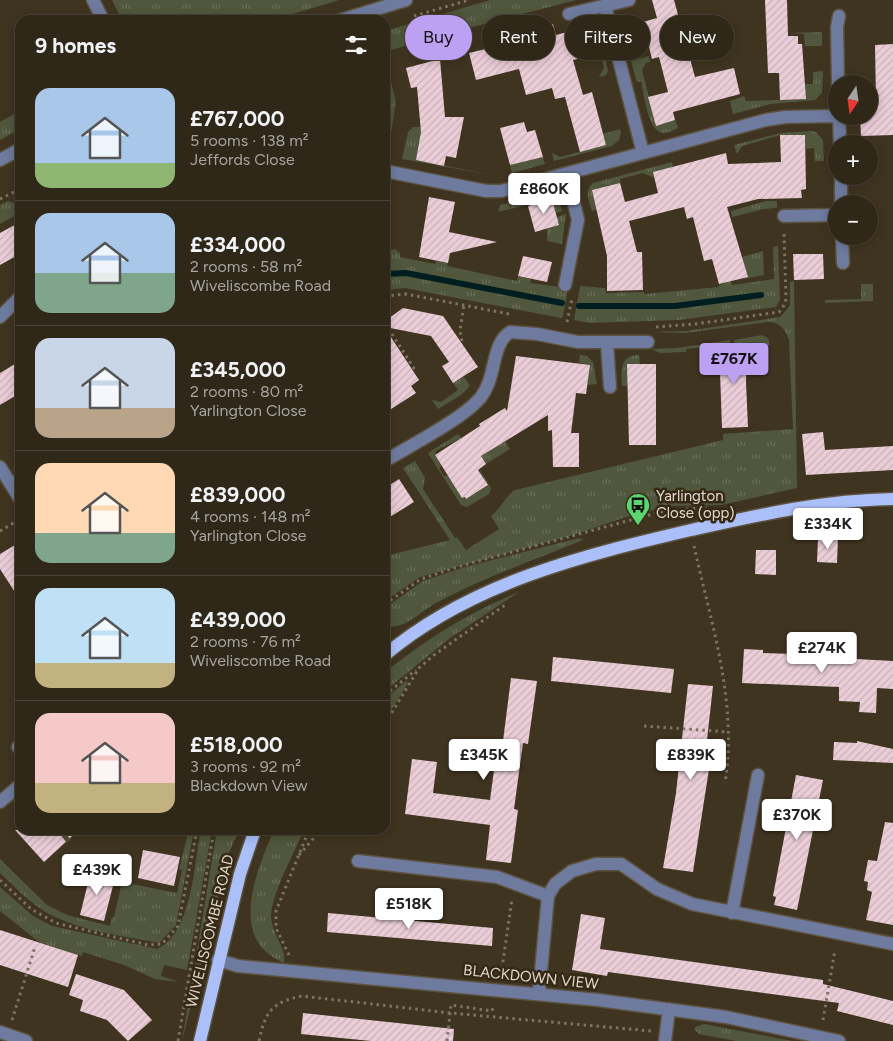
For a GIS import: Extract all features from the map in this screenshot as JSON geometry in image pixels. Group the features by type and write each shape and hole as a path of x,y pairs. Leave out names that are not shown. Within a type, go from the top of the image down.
{"main road":[{"path":"390,651 458,605 570,562 690,530 817,504 893,498"},
{"name":"WIVELISCOMBE ROAD","path":"200,1041 240,874 253,835"}],"street":[{"path":"94,0 101,15"},
{"path":"357,15 406,0"},
{"path":"569,14 629,0"},
{"path":"604,6 643,153"},
{"path":"838,75 837,27 839,16"},
{"path":"390,172 494,191 567,174 776,118 828,116"},
{"path":"0,160 15,154"},
{"path":"564,285 578,220 567,174"},
{"path":"784,216 828,215"},
{"path":"842,245 843,263"},
{"path":"0,317 15,302"},
{"path":"390,458 478,401 491,380 500,341 510,332 537,334 578,342 648,342"},
{"path":"607,343 610,387"},
{"path":"0,467 15,491"},
{"path":"732,913 758,775"},
{"path":"0,802 15,789"},
{"path":"358,861 497,877 548,896"},
{"path":"539,994 548,896 555,884 572,871 596,864 621,864 656,890 692,904 837,935 893,944"},
{"name":"BLACKDOWN VIEW","path":"218,960 238,966 495,989 669,1009 839,1041"},
{"path":"666,1037 669,1009"},
{"path":"4,1033 26,1041"}],"path":[{"path":"419,15 469,0"},
{"path":"0,199 15,192"},
{"path":"650,327 695,324 779,312 786,299 784,216"},
{"path":"390,296 406,294 511,314"},
{"path":"462,341 460,331 464,305"},
{"path":"566,326 572,327"},
{"path":"390,331 415,370"},
{"path":"0,531 15,522"},
{"path":"690,530 726,694 729,760 725,783"},
{"path":"390,691 484,618 512,601"},
{"path":"390,716 418,668"},
{"path":"644,726 728,732"},
{"path":"0,880 31,909 56,923 148,945 162,944 178,926 196,835"},
{"path":"178,1041 213,835"},
{"path":"285,970 289,955 281,940 275,919 276,911 307,835"},
{"path":"297,858 317,835"},
{"path":"446,1041 450,1005 492,1011 495,989 503,971 513,896 522,886"},
{"path":"820,1036 837,935"},
{"path":"4,1033 35,947"},
{"path":"259,1041 263,1020 273,1007 285,1000 302,996 666,1037"}],"green space":[{"path":"112,0 339,0 290,15 120,15"},
{"path":"490,0 576,0 519,15 482,15 482,25 472,27 472,15 439,15"},
{"path":"405,25 405,46 390,50 390,30"},
{"path":"822,32 822,46 805,46 804,34 788,33"},
{"path":"602,60 606,60 608,71 606,75 599,77 604,68"},
{"path":"650,60 642,70 656,126 675,120 678,128 663,133 654,126 650,120 645,103 641,81 637,82 631,61"},
{"path":"823,71 822,93 815,100 771,104 733,114 730,101 744,96 746,101 805,99 805,84 813,84 813,72"},
{"path":"390,78 396,102 390,133"},
{"path":"15,114 15,132 0,140 0,122"},
{"path":"413,127 422,127 416,160 492,175 402,159 408,132"},
{"path":"620,129 619,140 612,146 554,161 552,153 560,157 606,145 603,134"},
{"path":"816,132 823,140 824,161 815,161 814,148 806,149 805,135 780,135 742,146 737,154 734,145 781,133"},
{"path":"543,157 545,164 512,173 510,165"},
{"path":"672,162 673,167 654,178 643,173 620,179 620,183 592,190 597,209 592,211 588,193 593,183"},
{"path":"546,195 558,199 562,211 556,213 552,199 498,212 500,205"},
{"path":"8,201 15,203 15,216 0,224 0,205"},
{"path":"766,201 777,201 777,208 764,209 732,217 731,211"},
{"path":"566,214 562,244 547,241 547,229 559,225 557,217"},
{"path":"778,246 780,300 776,307 679,320 590,323 574,320 580,286 605,288 606,293 644,292 644,294 719,287 719,285 731,281 732,285 774,279 773,247"},
{"path":"395,249 400,253 400,257 435,264 436,261 448,263 447,266 517,281 518,276 531,279 530,283 568,288 563,316 561,318 405,288 390,290 390,250"},
{"path":"763,251 764,275 738,280 747,277 742,257"},
{"path":"794,281 797,488 721,505 670,506 626,517 573,535 420,577 390,598 390,555 450,540 403,468 415,461 425,478 423,489 455,538 457,537 466,550 499,529 491,516 515,490 723,440 723,434 793,429 789,340 779,325 768,322 686,333 651,332 686,331 780,317 790,306 790,282"},
{"path":"861,284 873,284 873,301 825,303 825,300 861,299"},
{"path":"762,335 768,338 770,345 754,345 754,361 748,364 747,344 734,344 734,340"},
{"path":"730,340 730,344 686,349 686,352 660,353 652,349 677,348"},
{"path":"580,355 587,356 593,362 597,384 587,385 590,365 579,363"},
{"path":"639,355 640,364 629,386 622,386 622,370 625,361 628,358"},
{"path":"464,377 470,386 461,395 438,409 432,400 441,402 458,390 453,383"},
{"path":"458,434 464,442 459,439 436,451 435,455 441,466 439,468 444,476 451,475 462,498 466,499 488,486 479,470 491,488 489,494 467,507 461,505 428,453"},
{"path":"505,441 510,449 486,464 481,456"},
{"path":"579,538 583,540 472,585 436,603 406,623 390,627 390,604 423,581 465,567"},
{"path":"519,592 450,638 390,687 390,668 433,637 466,617"},
{"path":"406,681 408,683 390,712 390,695"},
{"path":"188,835 193,835 176,925 159,943 98,931 54,916 30,901 0,873 0,859 47,905 67,915 110,926 122,882 177,893 182,870 179,869"},
{"path":"200,835 211,835 187,970 164,965 161,976 179,982 155,979 124,965 83,952 82,956 39,942 0,911 0,887 33,916 52,926 157,949 169,941 178,929 190,897"},
{"path":"216,835 237,835 229,853 182,1041"},
{"path":"272,835 302,835 279,885 272,907 273,928 283,952 284,963 266,952 256,938 251,922 254,884"},
{"path":"704,1024 793,1041 736,1041 699,1034 695,1027"}],"building":[{"path":"652,0 674,0 678,15 660,15 660,60 690,60 695,77 734,68 740,94 673,112 675,120 656,126 648,97 668,92 659,57 652,59 650,51 650,20 657,18"},
{"path":"765,0 787,0 788,36 798,36 798,44 802,44 806,99 780,100 779,73 768,73"},
{"path":"555,31 556,35 565,33 565,60 573,60 583,95 592,92 606,145 580,152 565,97 555,99 552,88 526,95 519,69 476,80 471,60 472,52 482,50 482,60 555,60"},
{"path":"893,44 893,135 861,135 860,125 878,125 878,75 876,75 875,45"},
{"path":"440,60 445,117 464,117 456,158 446,156 444,166 416,160 421,132 417,87 411,88 406,68"},
{"path":"524,122 527,132 535,130 543,157 510,165 500,128"},
{"path":"780,135 805,135 806,189 801,190 802,198 758,199 727,207 748,277 719,284 712,259 704,261 693,217 687,219 684,207 629,221 637,252 642,252 643,290 607,291 607,256 592,190 620,183 625,202 658,193 653,172 726,153 728,164 781,162"},
{"path":"429,197 455,202 449,232 497,242 450,253 448,263 419,257"},
{"path":"552,199 559,225 535,232 528,206"},
{"path":"15,225 15,257 0,265 0,233"},
{"path":"793,254 823,254 824,279 794,280"},
{"path":"523,256 552,262 547,282 518,276"},
{"path":"403,308 443,316 478,367 453,383 442,366 449,362 431,336 390,328 390,317"},
{"path":"390,336 419,380 411,386 416,393 390,410"},
{"path":"719,344 747,344 748,427 722,428"},
{"path":"516,356 590,365 586,394 576,393 571,433 579,433 579,467 553,467 552,430 548,431 548,415 481,456 486,464 478,470 488,485 466,499 465,497 462,498 435,455 505,408 507,411"},
{"path":"15,364 15,396 0,405 0,373"},
{"path":"627,364 656,364 656,445 629,445"},
{"path":"823,432 825,450 893,446 893,470 806,475 802,434"},
{"path":"399,479 414,502 390,517 390,485"},
{"path":"818,538 838,538 837,563 817,562"},
{"path":"15,545 15,592 0,569 0,554"},
{"path":"756,550 776,550 776,575 755,574"},
{"path":"744,649 763,650 763,653 856,656 856,659 893,661 893,689 877,688 876,713 859,712 860,702 839,701 839,687 742,683"},
{"path":"553,657 674,669 671,693 551,681"},
{"path":"511,678 537,681 528,744 523,743 514,809 518,810 511,863 486,860 490,825 405,814 412,759 437,762 433,793 490,800 498,740 503,741"},
{"path":"688,684 713,686 706,749 712,750 693,872 663,868 676,793"},
{"path":"857,741 893,749 893,763 833,760 834,742 857,743"},
{"path":"796,775 823,780 797,910 774,905 776,897 773,896"},
{"path":"885,822 893,823 893,925 866,920 872,892 867,890 868,882 864,881 868,860 877,861"},
{"path":"20,835 74,835 44,862"},
{"path":"143,850 180,857 174,886 138,878"},
{"path":"91,871 115,878 104,921 80,915"},
{"path":"328,913 493,928 492,946 327,932"},
{"path":"581,914 605,918 600,949 823,980 823,984 893,1001 893,1025 837,1011 839,1003 608,972 607,976 572,970"},
{"path":"0,930 78,955 68,987 0,965"},
{"path":"76,974 124,990 152,1020 128,1041 107,1020 80,1011 83,1000 69,995"},
{"path":"303,1013 454,1029 453,1041 371,1041 301,1034"}],"waterway":[{"path":"390,274 406,273 562,303"},
{"path":"579,306 675,306 761,295"}],"tunnel":[{"path":"63,838 67,835"}],"place":[{"name":"Yarlington Close (opp)","path":"638,526"}]}
